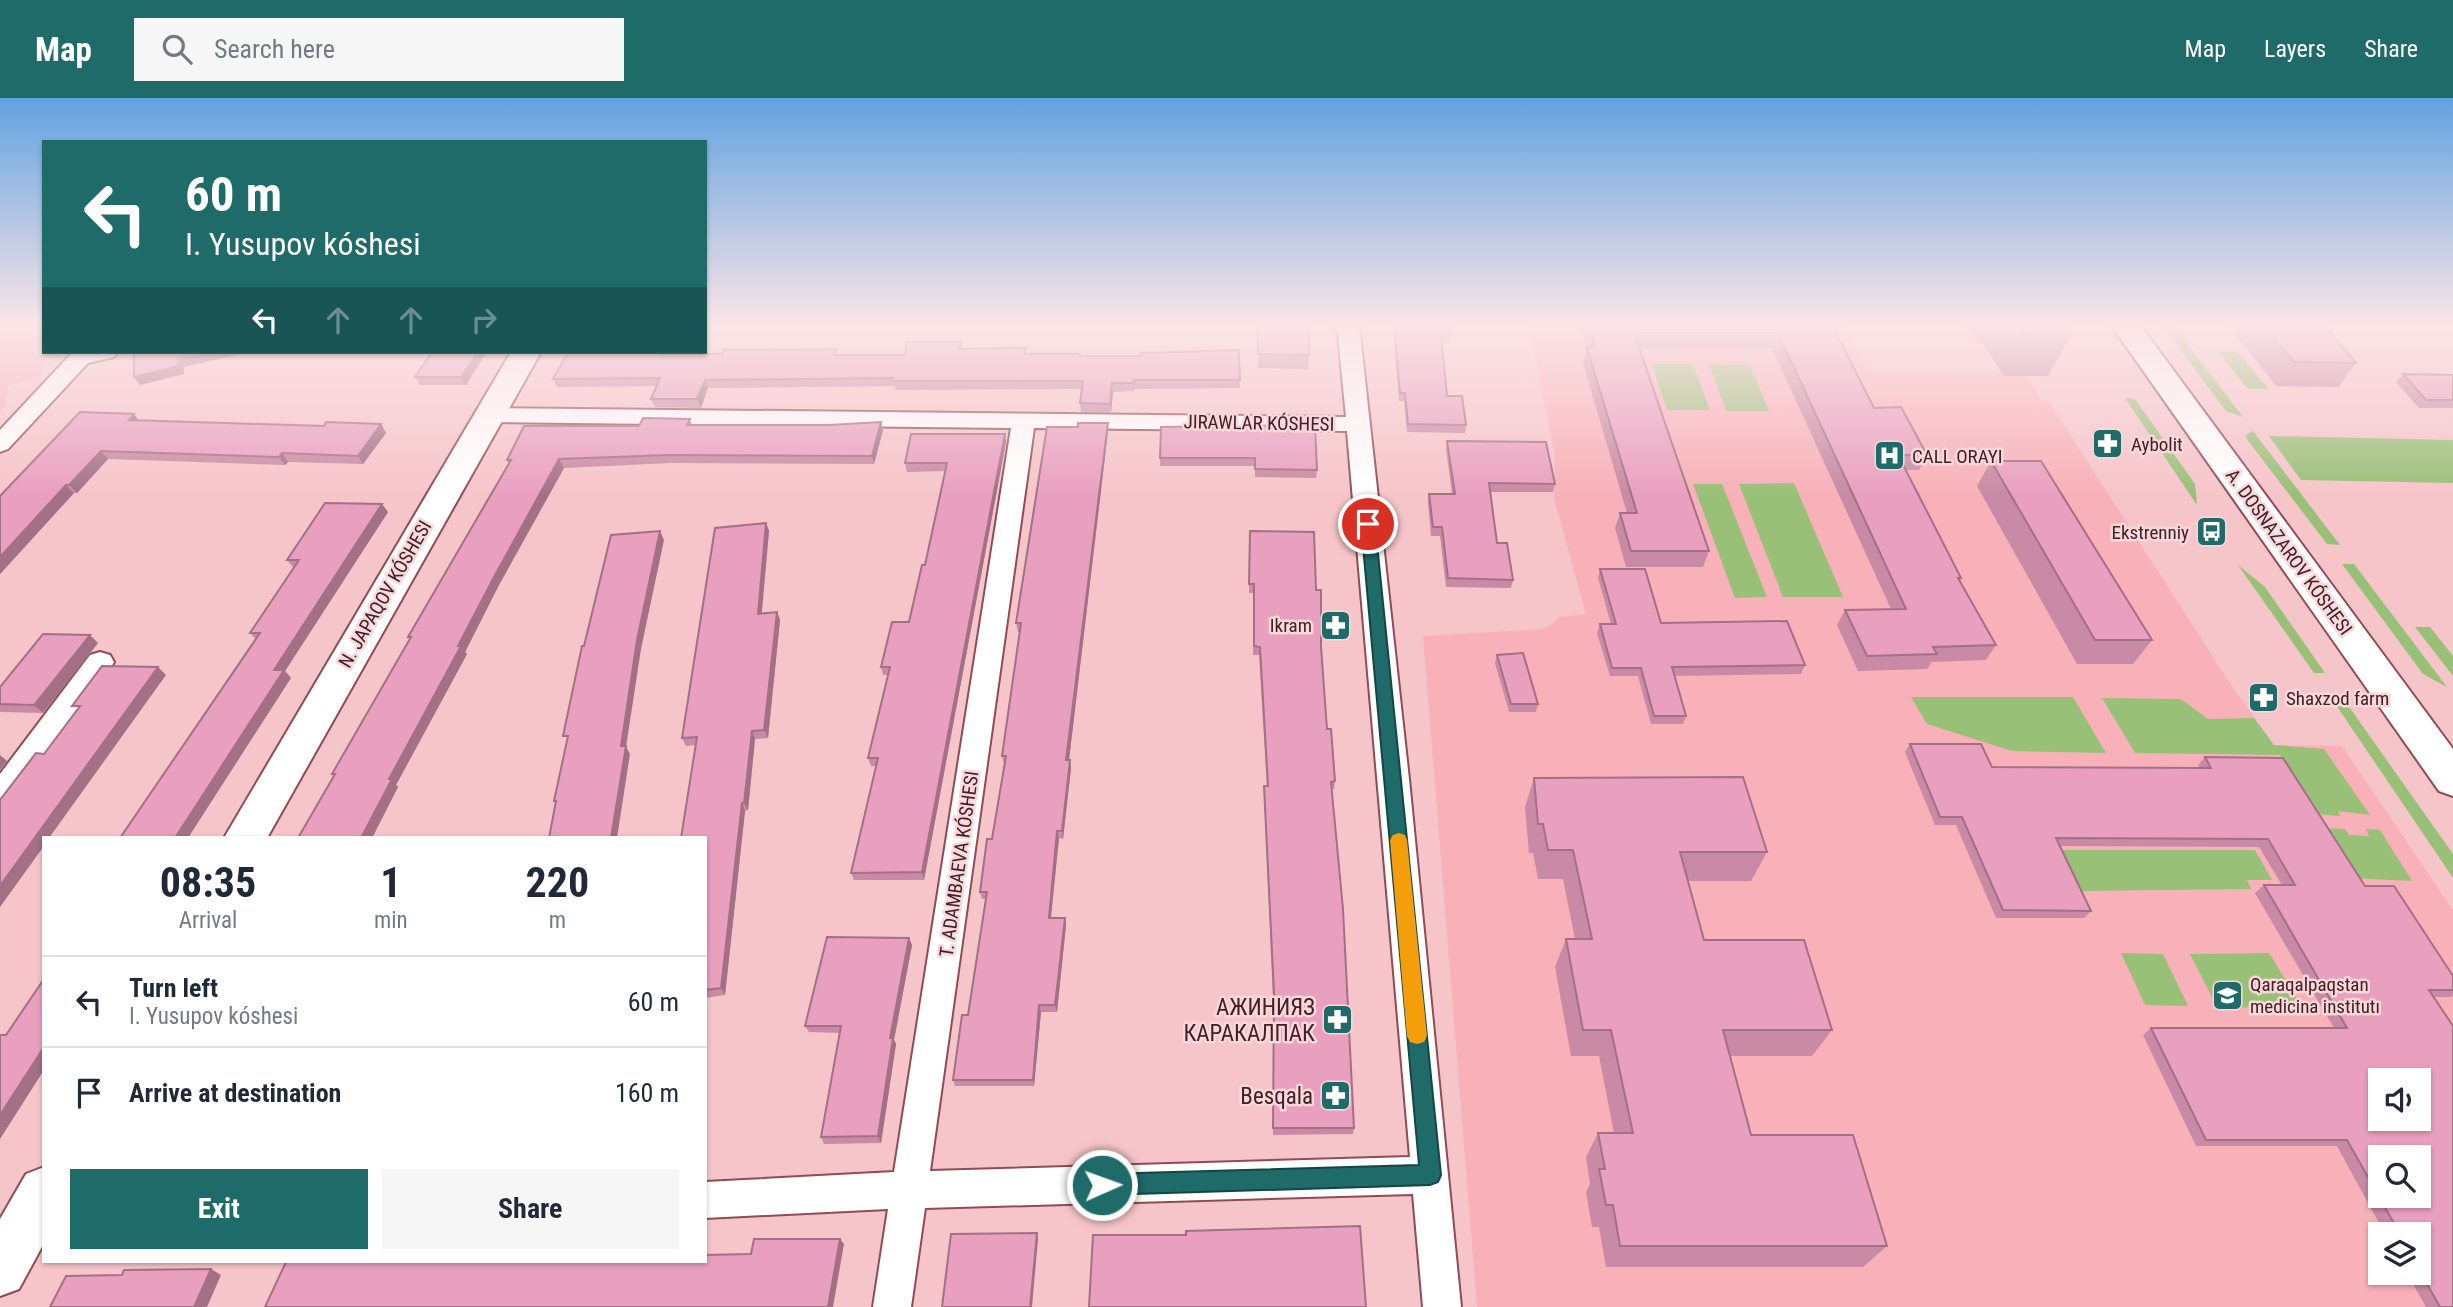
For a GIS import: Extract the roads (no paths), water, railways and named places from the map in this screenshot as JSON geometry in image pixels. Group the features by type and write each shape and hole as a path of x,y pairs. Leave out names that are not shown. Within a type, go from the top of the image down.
{"main road":[{"name":"N. JAPAQOV KÓSHESI","path":"246,836 508,381"},
{"name":"A. DOSNAZAROV KÓSHESI","path":"2166,381 2453,780"}],"street":[{"path":"0,444 58,381"},
{"path":"1354,381 1441,1307"},
{"path":"488,415 1358,424"},
{"name":"T. ADAMBAEVA KÓSHESI","path":"892,1307 1024,420"},
{"path":"0,796 100,662"},
{"path":"707,1200 910,1190 1430,1175"}],"place":[{"name":"Aybolit","path":"2108,444"},
{"name":"CALL ORAYI","path":"1889,456"},
{"name":"Ekstrenniy","path":"2212,532"},
{"name":"Ikram","path":"1335,625"},
{"name":"Shaxzod farm","path":"2263,698"},
{"name":"Qaraqalpaqstan medicina institutı","path":"2227,995"},
{"name":"АЖИНИЯЗ КАРАКАЛПАК","path":"1338,1020"},
{"name":"Besqala","path":"1336,1096"}]}
